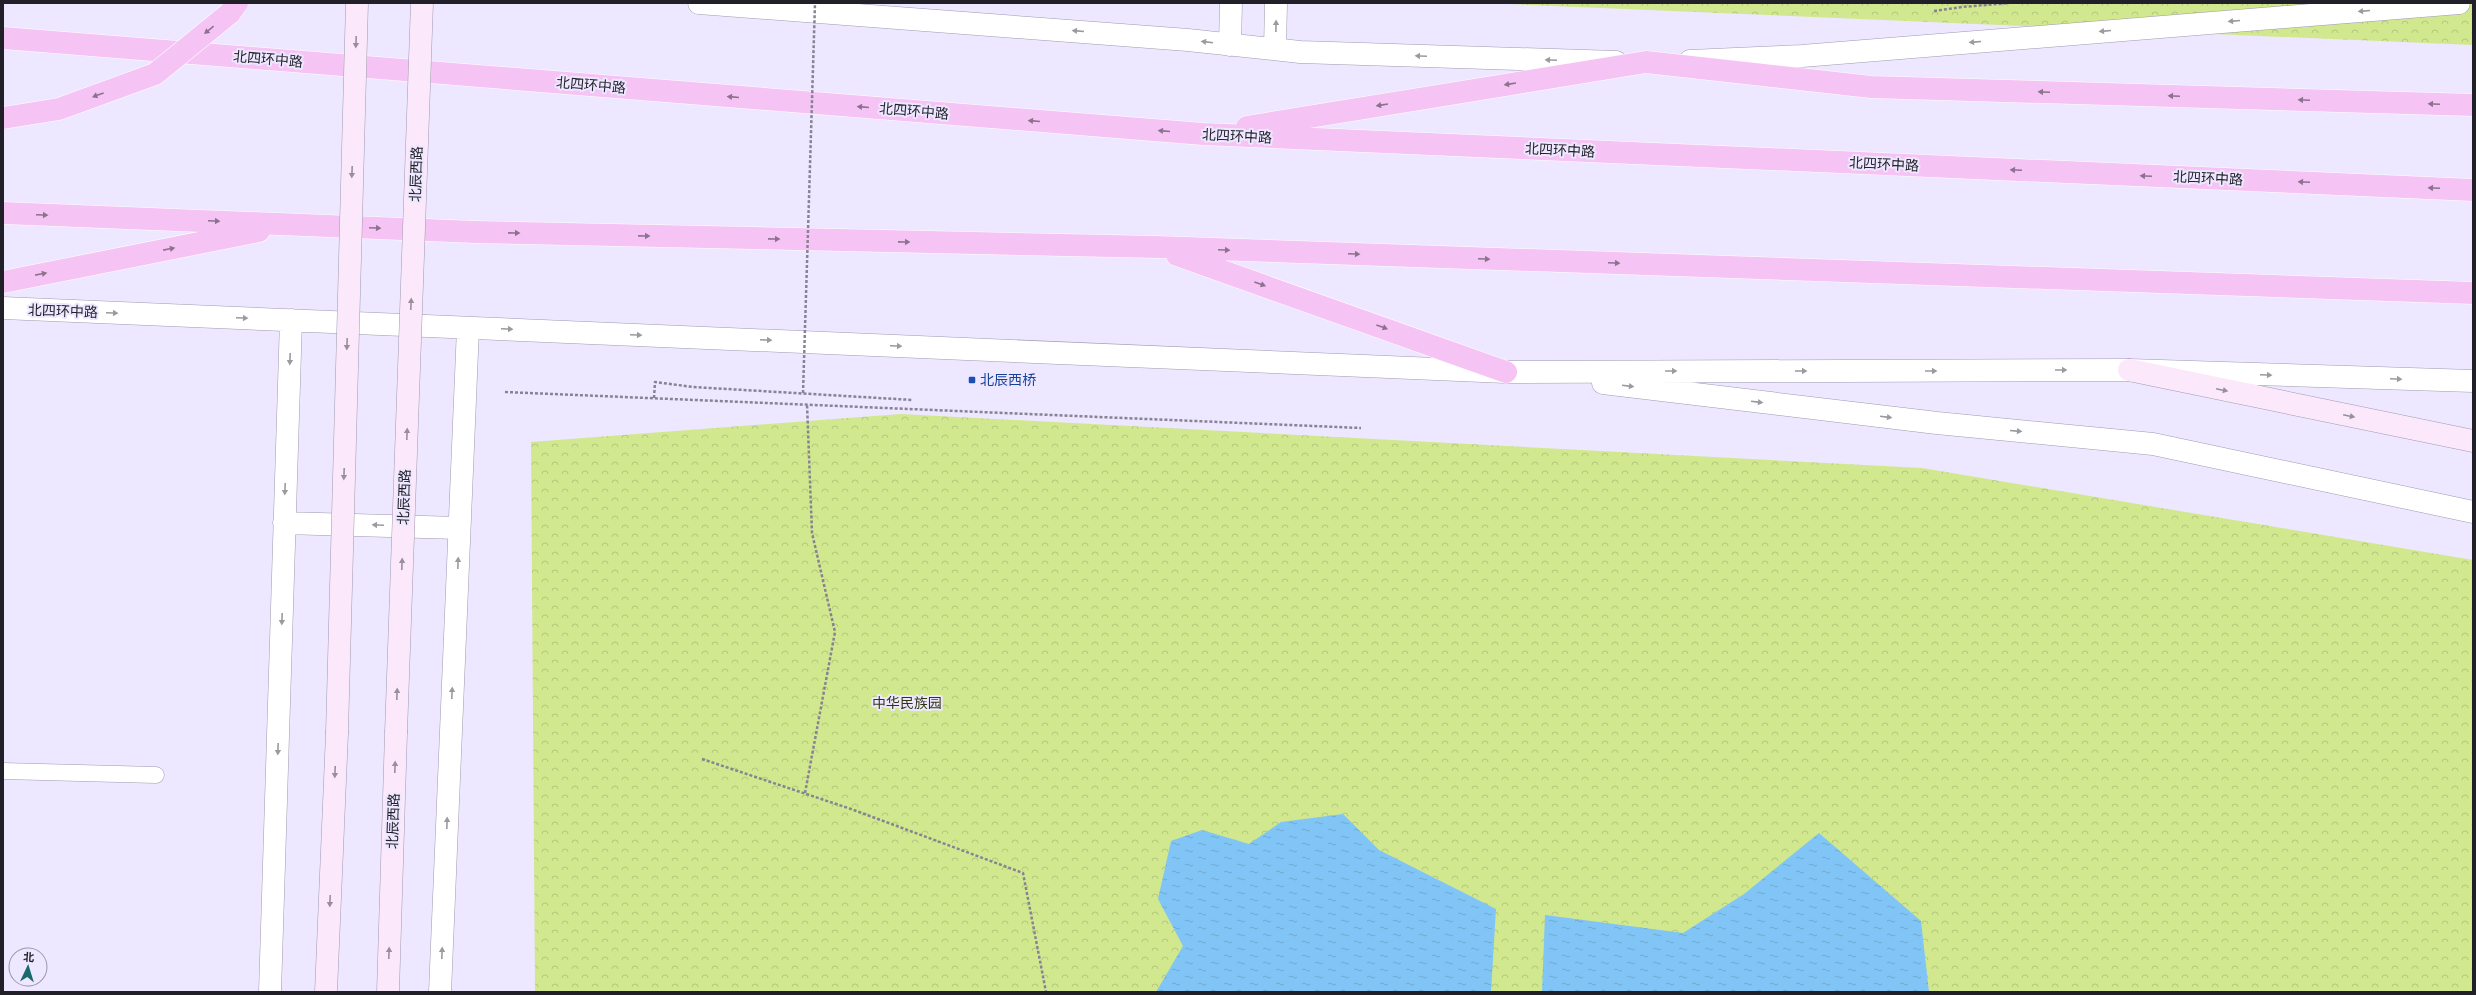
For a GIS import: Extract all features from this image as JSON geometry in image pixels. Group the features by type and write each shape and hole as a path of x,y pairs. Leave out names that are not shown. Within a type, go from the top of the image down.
{"highway":[{"path":"3,118 59,109 154,74 230,13 237,3"},
{"name":"北四环中路","path":"3,38 1203,134 2473,190"},
{"path":"1203,134 1646,62 1872,87 2473,105"},
{"path":"3,213 475,232 1157,247 2473,293"},
{"path":"3,282 294,224"},
{"path":"1157,247 1506,372"}],"main road":[{"path":"326,992 337,733 357,3"},
{"name":"北辰西路","path":"388,992 422,3"},
{"path":"2129,370 2473,441"}],"street":[{"path":"699,3 879,15 1308,53 1646,62 1802,56 2459,3"},
{"path":"1230,45 1231,3"},
{"path":"1275,49 1276,3"},
{"name":"北四环中路","path":"3,308 1506,372 2129,370 2473,381"},
{"path":"270,992 291,320"},
{"path":"440,992 468,328"},
{"path":"1506,372 1937,423 2153,444 2473,512"},
{"path":"284,522 459,528"}],"lane":[{"path":"3,771 156,775"}],"path":[{"path":"803,393 815,3"},
{"path":"654,398 655,382 694,387 913,400"},
{"path":"505,392 1361,428"},
{"path":"805,793 835,632 812,533 807,404"},
{"path":"702,759 805,793 1023,873 1046,992"}],"green space":[{"path":"1483,3 2473,3 2473,45"},
{"name":"中华民族园","path":"901,414 1922,468 2473,560 2473,992 535,992 531,442"}],"water":[{"path":"1343,814 1379,850 1496,909 1491,992 1156,992 1183,946 1158,899 1171,841 1202,830 1249,844 1281,822"},
{"path":"1819,833 1921,921 1929,992 1542,992 1545,915 1683,933 1744,894"}],"place":[{"name":"北辰西桥","path":"972,380"}]}
